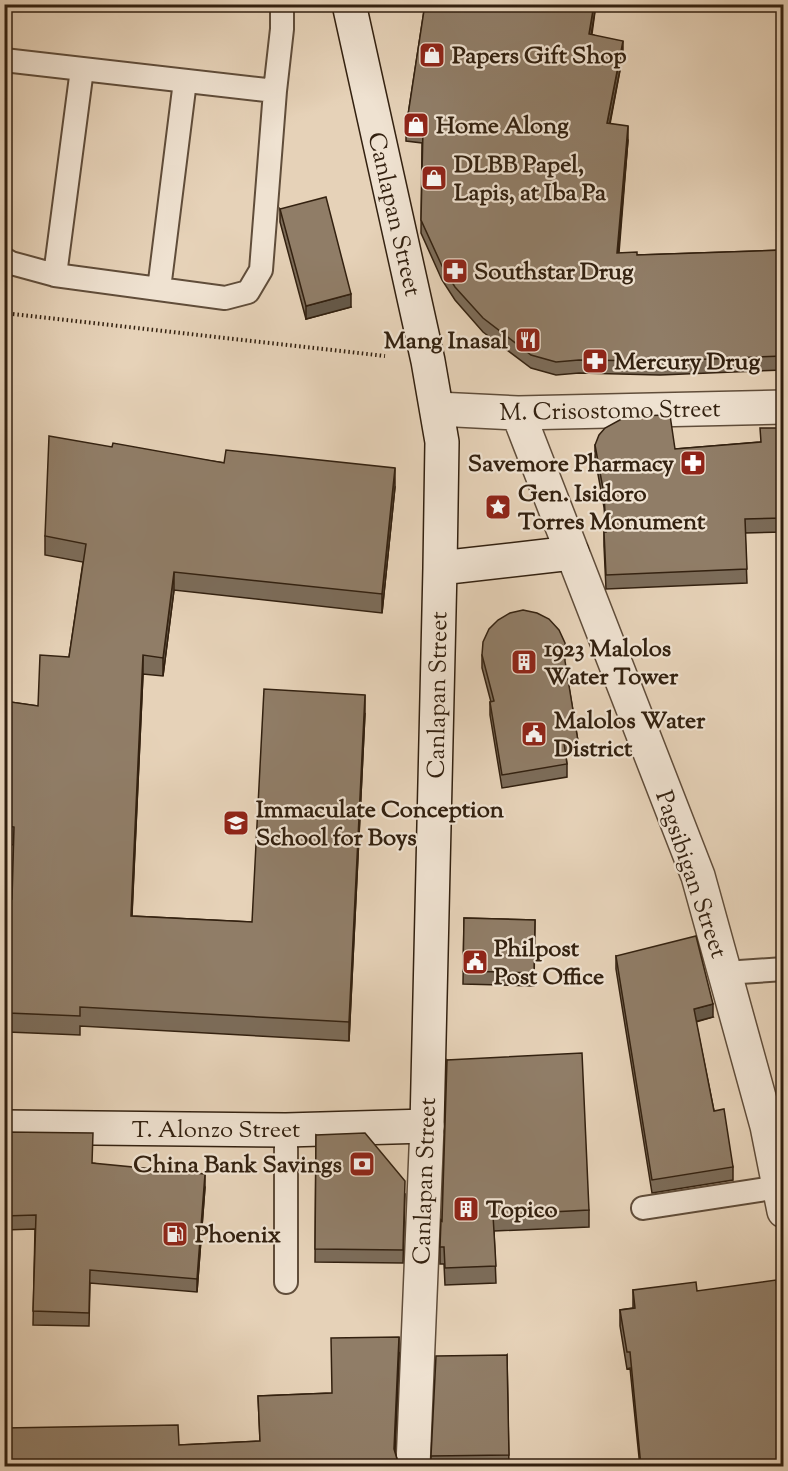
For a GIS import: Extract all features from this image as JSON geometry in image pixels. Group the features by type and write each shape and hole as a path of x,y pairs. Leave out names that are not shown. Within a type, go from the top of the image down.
{"main road":[{"name":"Canlapan Street","path":"349,4 428,361 442,442 427,1126 413,1467"},
{"name":"M. Crisostomo Street","path":"437,409 518,413 783,407"},
{"name":"Pagsibigan Street","path":"518,413 698,876 766,1126 781,1199"},
{"path":"440,568 572,553"},
{"name":"T. Alonzo Street","path":"4,1127 285,1130 427,1126"}],"lane":[{"path":"4,259 55,275 225,298 248,292 261,270 274,92 282,29 282,4"},
{"path":"4,60 274,92"},
{"path":"55,275 82,69"},
{"path":"159,289 185,81"},
{"path":"725,973 783,969"},
{"path":"285,1130 286,1282"},
{"path":"643,1208 781,1199"}],"path":[{"path":"4,313 428,361"}],"building":[{"path":"425,4 594,4 589,34 623,41 607,123 628,126 617,253 637,252 637,255 783,250 783,356 556,362 531,355 483,318 455,287 442,266 421,220 423,129 406,128"},
{"path":"326,197 351,294 306,306 280,209"},
{"path":"670,415 675,449 761,442 760,428 783,428 783,518 745,519 747,569 606,575 604,494 595,445 599,435 605,428 627,416"},
{"path":"49,436 112,447 113,443 224,463 226,450 395,468 382,594 174,572 163,658 143,655 131,916 252,922 264,689 365,695 349,1022 80,1007 80,1016 8,1013 9,980 4,980 4,899 12,899 14,827 4,825 4,701 38,706 40,655 69,657 86,544 45,536"},
{"path":"523,610 549,619 559,630 565,643 565,661 578,741 564,743 567,764 502,775 490,702 494,701 482,655 483,642 489,629 498,620 510,613"},
{"path":"464,918 535,920 534,973 463,971"},
{"path":"696,936 713,1004 694,1009 714,1111 724,1109 733,1167 652,1180 616,956"},
{"path":"582,1053 589,1210 493,1215 496,1266 445,1268 444,1247 440,1247 447,1060"},
{"path":"4,1132 93,1133 92,1163 205,1174 197,1279 90,1270 89,1313 33,1311 36,1215 4,1216"},
{"path":"365,1133 405,1181 403,1250 315,1249 316,1135"},
{"path":"776,1280 783,1337 783,1467 641,1467 630,1352 627,1352 620,1310 635,1308 633,1290 696,1282 697,1291"},
{"path":"399,1337 394,1449 397,1459 405,1467 4,1467 4,1428 178,1425 179,1445 260,1441 258,1396 332,1393 331,1338"},
{"path":"507,1355 509,1455 431,1456 436,1356"}],"place":[{"name":"Papers Gift Shop","path":"432,55"},
{"name":"Home Along","path":"416,125"},
{"name":"DLBB Papel, Lapis, at Iba Pa","path":"434,178"},
{"name":"Southstar Drug","path":"455,271"},
{"name":"Mang Inasal","path":"528,340"},
{"name":"Mercury Drug","path":"595,361"},
{"name":"Savemore Pharmacy","path":"693,463"},
{"name":"Gen. Isidoro Torres Monument","path":"498,507"},
{"name":"1923 Malolos Water Tower","path":"524,662"},
{"name":"Malolos Water District","path":"534,734"},
{"name":"Immaculate Conception School for Boys","path":"236,823"},
{"name":"Philpost Post Office","path":"475,962"},
{"name":"China Bank Savings","path":"362,1164"},
{"name":"Topico","path":"466,1209"},
{"name":"Phoenix","path":"175,1234"}]}
